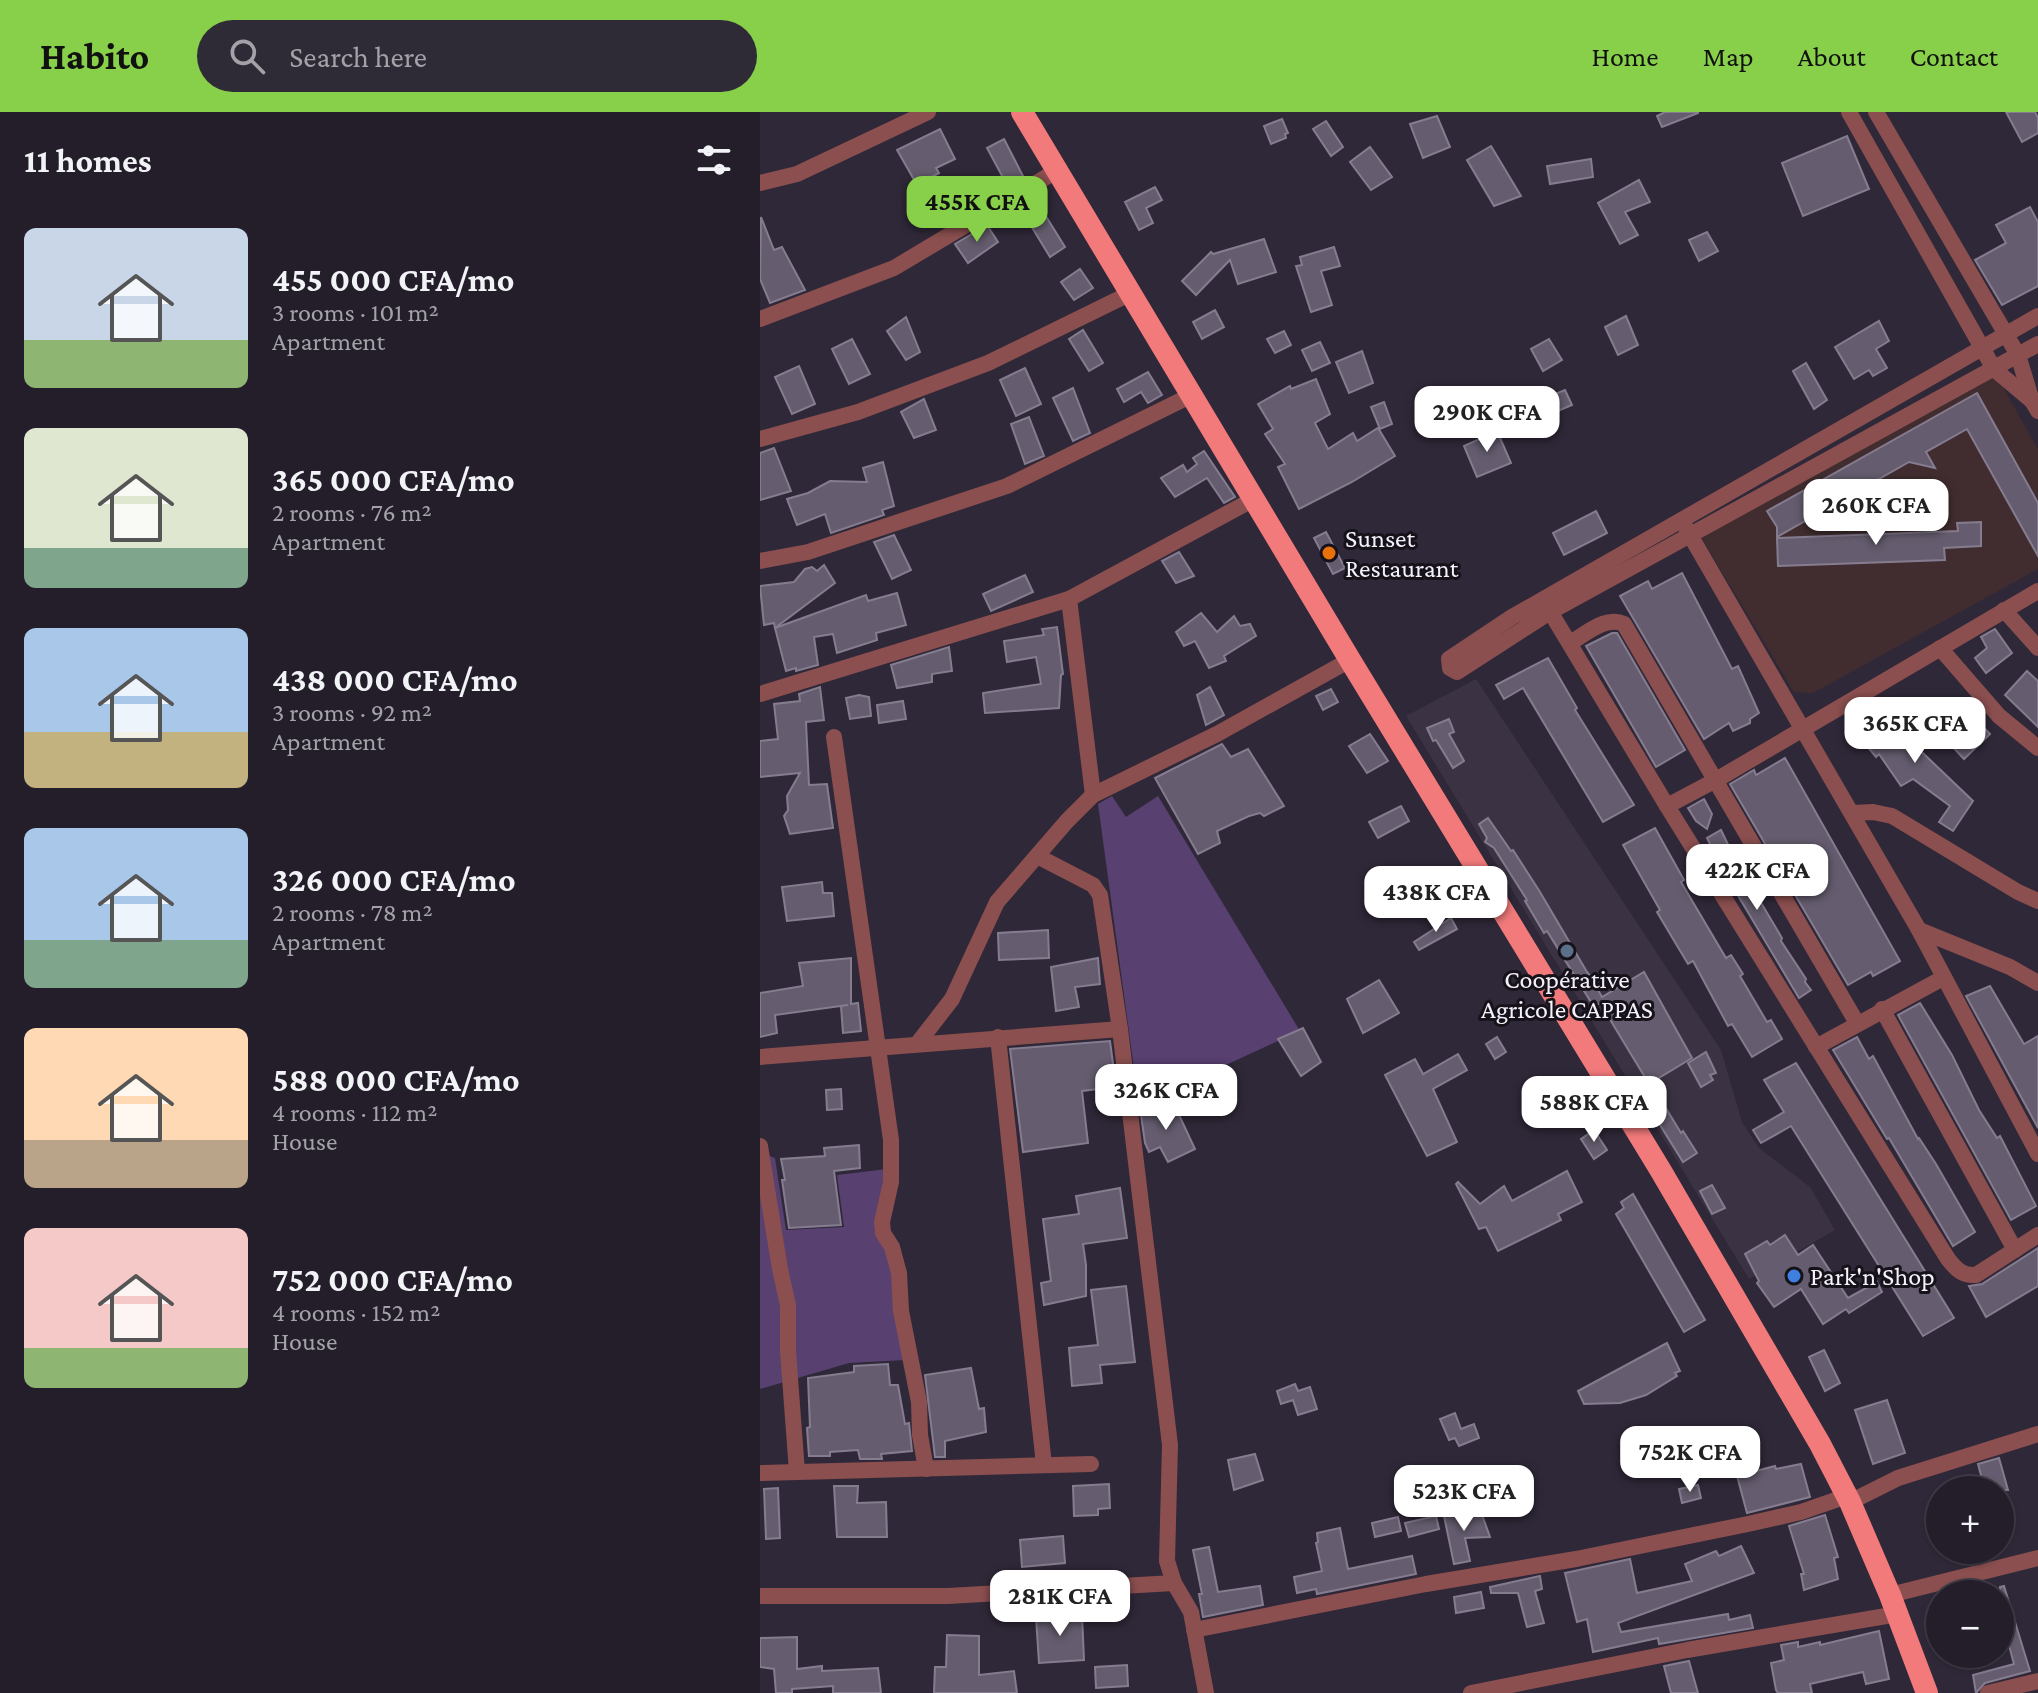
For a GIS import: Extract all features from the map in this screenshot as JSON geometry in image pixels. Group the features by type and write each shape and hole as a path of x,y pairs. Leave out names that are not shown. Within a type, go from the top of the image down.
{"highway":[{"path":"1022,112 1190,396 1661,1171 1820,1444 1849,1499 1894,1604 1927,1693"}],"street":[{"path":"760,183 797,174 928,112"},
{"path":"1849,112 1994,369 2035,406"},
{"path":"1876,112 2018,355 2035,406"},
{"path":"760,319 894,268 1058,170"},
{"path":"760,439 858,412 988,363 1129,294"},
{"path":"1546,606 1457,672 1450,668 1449,659 1685,527 2038,316"},
{"path":"1685,527 2038,344"},
{"path":"760,561 808,552 1007,486 1190,396"},
{"path":"760,694 1069,599 1254,499"},
{"path":"1685,527 1919,930 2038,1154"},
{"path":"1667,806 2038,591"},
{"path":"1069,599 1093,795"},
{"path":"1546,606 1948,1259 1958,1271 1976,1275 2038,1235"},
{"path":"2004,610 2038,648"},
{"path":"1570,643 1605,622 1624,624 1857,1023"},
{"path":"1940,648 1999,716 2038,748"},
{"path":"918,1043 952,999 997,902 1093,795 1217,734 1350,660"},
{"path":"834,737 891,1140 891,1182 882,1222 883,1233 892,1247 899,1273 901,1311 918,1390 926,1469"},
{"path":"1853,813 1873,812 1892,816 2038,901"},
{"path":"1037,856 1093,885 1100,895 1120,1029 1170,1445 1165,1546 1174,1583 1191,1612 1206,1693"},
{"path":"1919,930 2010,967 2038,983"},
{"path":"1816,1047 1943,978"},
{"path":"1882,1009 2015,1250"},
{"path":"760,1057 1120,1029"},
{"path":"998,1037 1044,1465"},
{"path":"760,1146 788,1305 788,1351 797,1472"},
{"path":"1194,1630 1426,1584 1576,1559 1801,1512 1849,1499 1898,1478 2038,1434"},
{"path":"760,1473 1091,1464"},
{"path":"1471,1693 1894,1604 2038,1558"},
{"path":"760,1596 948,1596 1174,1583"},
{"path":"1988,1693 2038,1681"}],"shaded area":[{"path":"1991,376 1999,380 2038,449 2038,569 1813,693 1794,692 1702,539 1707,532"},
{"path":"1476,679 1721,1050 1742,1122 1759,1148 1810,1187 1835,1230 1749,1279 1406,716"},
{"path":"1112,796 1126,817 1158,796 1300,1031 1139,1105 1098,804"},
{"path":"764,1154 775,1158 786,1230 844,1227 837,1175 887,1169 889,1260 905,1360 849,1363 760,1389 760,1163"}],"building":[{"path":"1665,112 1698,113 1662,127 1657,116"},
{"path":"2006,112 2035,112 2038,133 2022,142"},
{"path":"1437,116 1450,147 1423,158 1410,124"},
{"path":"1282,119 1288,133 1285,134 1286,138 1271,144 1264,126"},
{"path":"1326,121 1343,147 1331,156 1313,129"},
{"path":"940,129 955,159 936,168 939,173 917,185 897,150"},
{"path":"1847,136 1869,189 1803,216 1782,163"},
{"path":"1004,139 1024,178 1008,187 987,148"},
{"path":"1491,146 1521,196 1494,206 1467,160"},
{"path":"1370,147 1392,177 1371,190 1350,162"},
{"path":"1591,159 1593,177 1550,184 1547,166"},
{"path":"1639,180 1650,202 1625,212 1638,235 1620,244 1598,203"},
{"path":"1155,187 1162,200 1146,208 1153,223 1139,230 1125,202"},
{"path":"1034,197 1065,247 1050,257 1019,206"},
{"path":"2030,207 2038,222 2038,286 2002,305 1975,260 2006,243 1996,225"},
{"path":"761,217 774,250 782,247 805,290 770,303 760,279"},
{"path":"987,225 998,242 968,263 955,244"},
{"path":"1707,232 1718,251 1699,261 1689,240"},
{"path":"1264,239 1276,272 1238,284 1230,260 1196,295 1182,281 1211,252 1213,254"},
{"path":"1334,247 1340,266 1321,271 1332,305 1311,312 1296,266 1302,265 1300,257"},
{"path":"1080,269 1093,288 1074,300 1061,282"},
{"path":"1215,310 1224,327 1202,339 1193,322"},
{"path":"1626,316 1638,345 1618,355 1605,327"},
{"path":"906,317 920,352 906,360 887,331"},
{"path":"1879,321 1889,341 1876,349 1887,368 1873,376 1869,370 1854,379 1835,347"},
{"path":"1083,330 1103,363 1089,371 1069,339"},
{"path":"1284,331 1291,345 1275,353 1267,339"},
{"path":"852,339 870,374 849,384 832,349"},
{"path":"1549,339 1562,360 1543,371 1531,349"},
{"path":"1320,342 1330,363 1312,371 1302,350"},
{"path":"1362,351 1373,383 1349,393 1336,362"},
{"path":"1806,363 1827,400 1814,409 1793,371"},
{"path":"799,366 815,404 792,414 775,377"},
{"path":"1025,368 1041,404 1016,416 1000,380"},
{"path":"1148,372 1162,395 1148,403 1141,392 1124,402 1117,389"},
{"path":"1316,379 1330,414 1315,423 1328,449 1353,433 1357,441 1378,428 1395,456 1299,509 1278,467 1285,464 1265,434 1273,429 1258,404 1290,386 1291,389"},
{"path":"1073,388 1090,433 1073,441 1053,398"},
{"path":"1565,390 1572,405 1551,414 1545,398"},
{"path":"1977,393 2038,503 2038,556 1967,429 1926,452 1935,468 1909,462 1777,537 1777,527 1767,511"},
{"path":"924,399 936,430 914,438 901,412"},
{"path":"1384,402 1392,424 1380,429 1371,407"},
{"path":"1029,417 1044,456 1025,464 1011,424"},
{"path":"1497,431 1511,463 1477,477 1464,446"},
{"path":"774,448 791,491 760,500 760,453"},
{"path":"1204,451 1235,497 1224,503 1207,478 1175,497 1161,478 1183,465 1187,472 1197,464 1193,458"},
{"path":"883,462 894,506 882,510 884,515 831,533 825,514 797,525 787,499 808,493 830,481 867,482 863,468"},
{"path":"1596,511 1607,533 1564,555 1553,533"},
{"path":"1981,522 1981,546 1944,548 1945,560 1778,566 1777,538 1958,531 1957,523"},
{"name":"Sunset Restaurant","path":"1326,532 1345,568 1333,574 1314,538"},
{"path":"894,535 911,570 892,579 874,542"},
{"path":"1179,552 1194,576 1176,583 1162,561"},
{"path":"824,565 835,583 775,628 774,623 764,625 760,586 794,582 805,569 812,567 817,571"},
{"path":"1682,573 1732,669 1738,666 1759,713 1750,719 1750,723 1733,731 1729,723 1704,739 1620,596 1648,581 1652,589"},
{"path":"1025,575 1033,592 991,611 983,594"},
{"path":"897,593 906,625 876,633 877,640 837,653 833,634 814,637 818,665 786,671 775,628 866,595 868,601"},
{"path":"1201,613 1217,632 1234,616 1240,626 1250,624 1256,636 1224,656 1226,661 1209,668 1195,641 1184,646 1176,632"},
{"path":"1057,627 1063,674 1059,708 985,713 983,693 1041,684 1036,657 1007,662 1004,641 1044,635 1042,629"},
{"path":"1995,629 2012,653 1986,673 1975,658 1987,648 1981,637"},
{"path":"1617,633 1685,750 1656,767 1586,646"},
{"path":"949,647 952,671 932,674 932,682 897,688 891,665"},
{"path":"1548,658 1577,708 1575,710 1634,805 1603,822 1523,688 1504,699 1496,685"},
{"path":"2027,671 2038,681 2038,727 2005,695"},
{"path":"820,687 824,720 806,722 809,785 827,784 833,828 790,834 784,816 788,810 787,796 800,773 760,777 760,741 778,739 774,704 800,701 799,694"},
{"path":"1210,687 1224,715 1206,725 1197,695"},
{"path":"1331,689 1338,702 1323,710 1316,696"},
{"path":"859,695 869,697 871,716 850,719 846,698"},
{"path":"903,701 906,719 879,723 877,705"},
{"path":"1889,705 1907,731 1903,734 1973,801 1953,831 1939,822 1950,806 1913,779 1901,786 1879,754 1876,757 1861,739 1880,727 1872,717"},
{"path":"1973,716 1990,734 1964,759 1939,732 1952,721 1959,729"},
{"path":"1449,719 1454,732 1449,734 1464,761 1453,768 1427,728"},
{"path":"1370,734 1388,761 1367,773 1349,746"},
{"path":"1222,744 1231,757 1248,749 1284,806 1264,816 1260,813 1249,816 1217,831 1220,843 1198,854 1155,778"},
{"path":"1785,758 1900,961 1848,985 1730,784 1754,770 1756,775"},
{"path":"1704,799 1712,814 1707,829 1696,821 1688,808"},
{"path":"1401,806 1409,821 1378,838 1369,822"},
{"path":"1488,818 1540,892 1587,972 1600,988 1602,997 1644,972 1692,1058 1649,1084 1600,1003 1594,1007 1547,931 1544,933 1494,848 1485,842 1487,838 1479,824"},
{"path":"1655,828 1684,880 1681,882 1726,958 1731,955 1767,1022 1771,1020 1782,1039 1752,1057 1732,1024 1728,1026 1693,961 1688,964 1623,845"},
{"path":"1721,830 1781,941 1806,979 1811,990 1799,998 1709,847 1707,838"},
{"path":"822,882 823,893 832,893 834,916 787,921 782,887"},
{"path":"1451,918 1457,929 1419,950 1414,942"},
{"path":"1048,930 1049,958 999,960 998,933"},
{"path":"851,958 851,1004 858,1003 861,1031 843,1033 841,1006 848,1005 775,1015 777,1033 760,1037 760,993 803,986 799,963"},
{"path":"1098,958 1100,984 1075,987 1079,1007 1056,1011 1051,967"},
{"path":"1379,980 1399,1013 1363,1033 1347,999"},
{"path":"1990,986 2024,1044 2038,1036 2038,1128 1966,996"},
{"path":"1920,1003 1952,1055 1979,1110 1997,1138 2000,1136 2036,1206 2011,1220 1898,1015"},
{"path":"1303,1028 1321,1062 1301,1076 1278,1039"},
{"path":"1497,1037 1506,1052 1495,1059 1486,1044"},
{"path":"1857,1037 1869,1059 1873,1056 1918,1139 1975,1232 1953,1246 1833,1050"},
{"path":"1110,1041 1116,1087 1082,1091 1088,1143 1023,1152 1010,1049"},
{"path":"1706,1052 1716,1073 1710,1075 1713,1080 1701,1087 1688,1063"},
{"path":"1458,1054 1467,1070 1433,1089 1457,1142 1427,1156 1385,1075 1415,1059 1423,1074"},
{"path":"1796,1063 1954,1318 1923,1336 1791,1126 1761,1143 1753,1130 1784,1112 1764,1080"},
{"path":"841,1089 842,1109 827,1110 826,1090"},
{"path":"1172,1100 1195,1149 1168,1162 1160,1147 1149,1152 1141,1115"},
{"path":"1664,1105 1697,1153 1683,1162 1652,1112"},
{"path":"1594,1130 1607,1150 1594,1159 1581,1139"},
{"path":"859,1145 860,1168 834,1171 841,1225 789,1228 781,1159 825,1156 824,1148"},
{"path":"1567,1171 1582,1202 1558,1214 1561,1220 1498,1251 1486,1227 1479,1229 1456,1184 1458,1182 1480,1204 1504,1186 1512,1201"},
{"path":"1712,1185 1725,1208 1712,1214 1700,1191"},
{"path":"1120,1188 1127,1238 1083,1244 1086,1296 1044,1305 1041,1283 1051,1281 1043,1219 1079,1214 1076,1196"},
{"path":"1633,1194 1705,1320 1684,1332 1616,1214 1624,1208 1621,1202"},
{"path":"1785,1235 1798,1255 1813,1245 1848,1298 1877,1282 1882,1292 1849,1313 1846,1309 1823,1324 1801,1289 1774,1307 1757,1283 1759,1281 1745,1254 1767,1241 1770,1245"},
{"path":"2038,1248 2038,1286 1986,1317 1969,1286 1982,1284"},
{"path":"1126,1286 1135,1362 1100,1365 1102,1383 1072,1386 1069,1348 1098,1345 1091,1290"},
{"path":"1667,1343 1680,1371 1675,1373 1677,1376 1646,1395 1620,1403 1584,1404 1578,1391"},
{"path":"1824,1350 1840,1383 1825,1391 1809,1357"},
{"path":"888,1364 890,1385 898,1385 905,1424 909,1423 912,1451 881,1454 882,1459 860,1459 858,1450 830,1452 830,1456 809,1456 808,1378 854,1372 854,1366"},
{"path":"971,1368 979,1409 984,1408 986,1432 945,1441 945,1457 935,1457 925,1375"},
{"path":"1295,1384 1298,1391 1310,1387 1317,1409 1298,1415 1293,1400 1281,1404 1277,1391"},
{"path":"1887,1400 1905,1453 1873,1464 1855,1410"},
{"path":"1455,1413 1461,1429 1474,1424 1479,1438 1459,1446 1455,1438 1449,1440 1440,1419"},
{"path":"1255,1454 1263,1480 1234,1490 1228,1460"},
{"path":"1999,1458 2004,1476 1981,1476 1978,1464"},
{"path":"1801,1464 1810,1497 1747,1513 1737,1476 1775,1466 1776,1469"},
{"path":"1109,1484 1110,1508 1098,1509 1098,1515 1074,1516 1073,1486"},
{"path":"1698,1485 1701,1498 1682,1503 1679,1489"},
{"path":"834,1486 858,1486 857,1503 886,1502 887,1537 837,1537"},
{"path":"778,1488 780,1538 766,1539 764,1489"},
{"path":"1480,1509 1490,1537 1465,1538 1470,1561 1454,1564 1444,1516 1459,1513 1460,1516"},
{"path":"1825,1515 1838,1557 1834,1558 1838,1579 1804,1590 1801,1574 1804,1574 1789,1526"},
{"path":"1436,1516 1439,1529 1409,1537 1405,1523"},
{"path":"1398,1517 1401,1531 1375,1537 1372,1523"},
{"path":"1340,1528 1348,1569 1412,1556 1416,1574 1317,1594 1316,1589 1297,1593 1294,1577 1322,1571 1317,1533"},
{"path":"1063,1536 1065,1563 1022,1567 1020,1540"},
{"path":"1741,1546 1754,1573 1618,1623 1621,1632 1728,1614 1729,1620 1750,1615 1753,1628 1659,1644 1658,1638 1593,1652 1587,1619 1577,1622 1565,1573 1630,1559 1637,1593 1692,1581 1685,1564 1716,1551 1719,1556"},
{"path":"1209,1547 1218,1592 1260,1586 1263,1605 1203,1617 1199,1594 1202,1594 1193,1550"},
{"path":"1540,1576 1542,1589 1535,1591 1544,1623 1527,1627 1518,1593 1491,1593 1490,1587"},
{"path":"1481,1592 1484,1608 1456,1613 1454,1597"},
{"path":"1082,1614 1084,1660 1039,1663 1036,1617"},
{"path":"2014,1619 2030,1671 1985,1683 1976,1693 1973,1675 1999,1668 2014,1668"},
{"path":"1879,1631 1889,1679 1866,1684 1863,1672 1810,1684 1812,1693 1778,1693 1776,1690 1771,1663 1784,1660 1781,1645 1798,1642 1798,1647 1820,1642 1820,1645"},
{"path":"947,1635 979,1636 979,1675 1014,1671 1017,1693 934,1693 935,1667 946,1667"},
{"path":"797,1637 797,1669 822,1666 822,1671 878,1668 881,1693 833,1693 833,1686 776,1693 774,1669 760,1667 760,1638"},
{"path":"1689,1661 1698,1693 1671,1693 1664,1666"},
{"path":"1127,1665 1128,1686 1096,1688 1095,1667"}],"place":[{"name":"Sunset Restaurant","path":"1329,553"},
{"name":"Coopérative Agricole CAPPAS","path":"1567,951"},
{"name":"Park'n'Shop","path":"1794,1276"}]}
